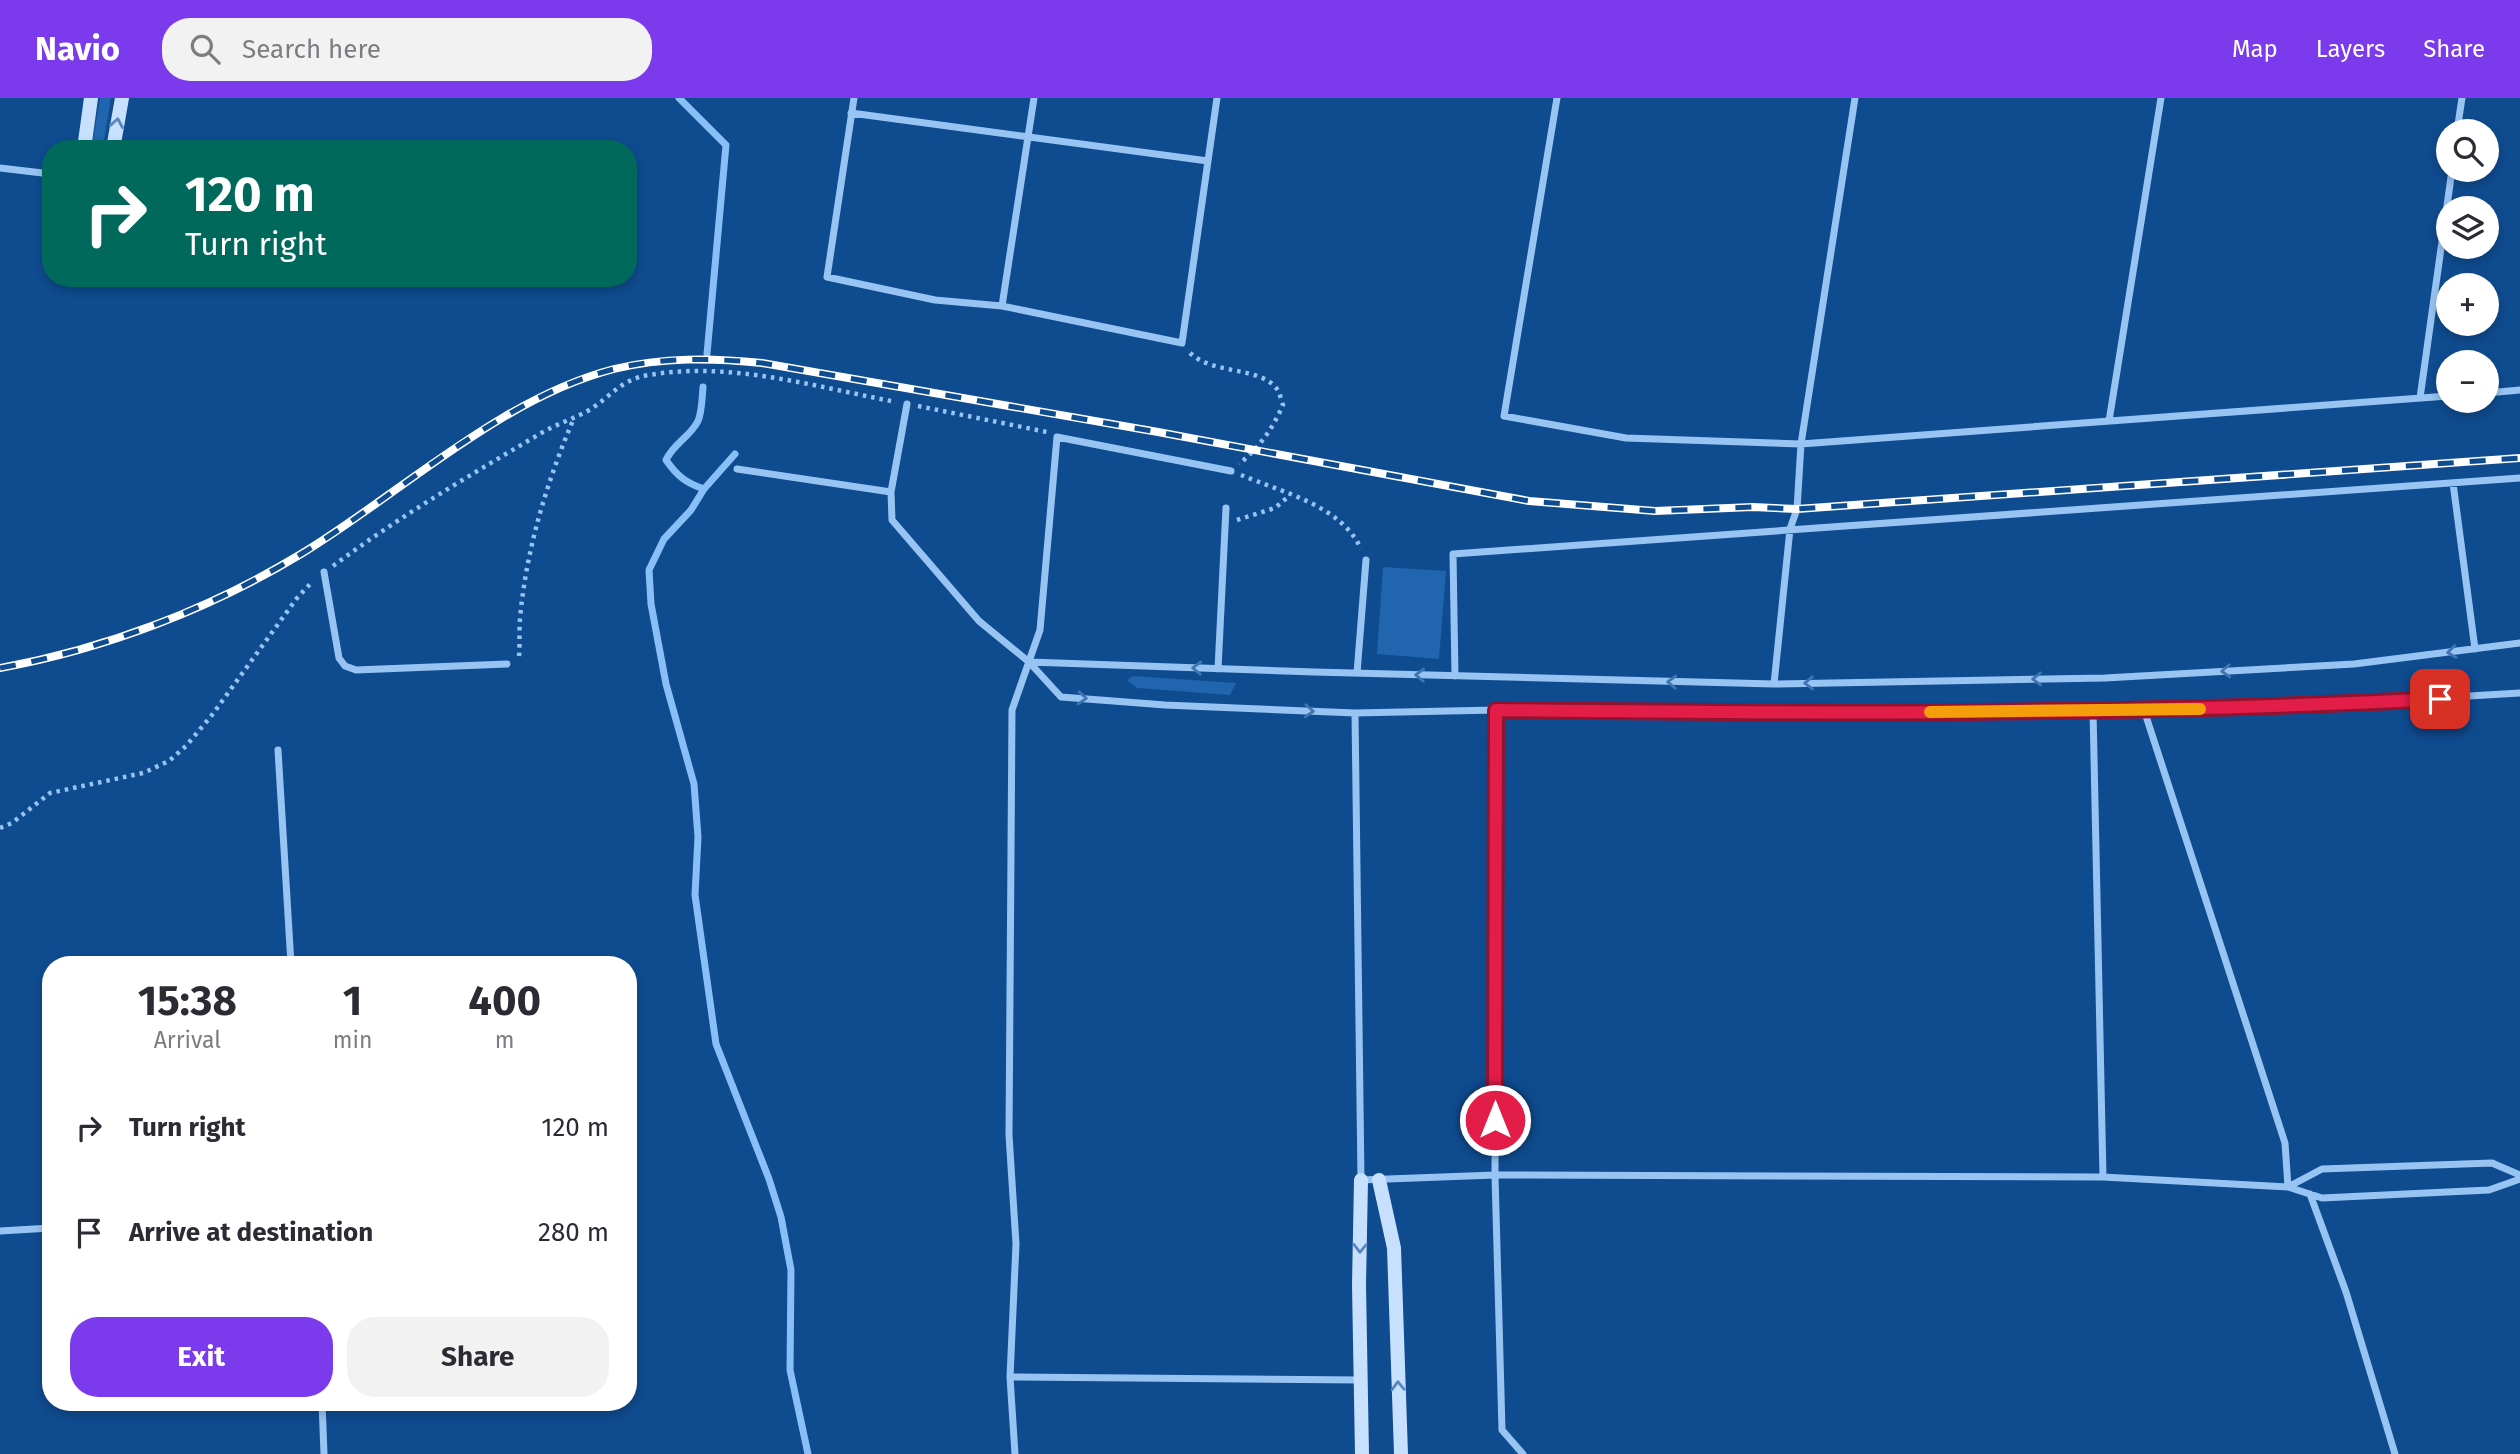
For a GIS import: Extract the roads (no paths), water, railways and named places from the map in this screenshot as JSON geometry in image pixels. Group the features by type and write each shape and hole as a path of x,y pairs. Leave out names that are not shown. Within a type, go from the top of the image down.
{"street":[{"path":"84,140 91,98"},
{"path":"114,140 121,98"},
{"path":"853,98 827,277 935,300 1002,306 1182,343 1217,98"},
{"path":"1002,306 1034,98"},
{"path":"1557,98 1504,416 1626,438 1801,444 2436,397"},
{"path":"1774,684 1790,529 1797,509 1801,444 1855,98"},
{"path":"2109,421 2161,98"},
{"path":"2459,119 2462,98"},
{"path":"851,113 1208,161"},
{"path":"0,167 42,173"},
{"path":"2420,398 2450,182"},
{"path":"2499,392 2520,390"},
{"path":"907,404 891,492 892,520 979,621 1029,662 1061,697 1355,713 1496,710 1809,713 2266,708 2520,693"},
{"path":"1015,1454 1010,1377 1016,1244 1009,1135 1012,710 1040,630 1057,437 1230,471"},
{"path":"737,469 891,492"},
{"path":"1455,676 1453,554 2520,478"},
{"path":"2453,483 2475,649"},
{"path":"1218,669 1227,508"},
{"path":"1357,673 1366,560"},
{"path":"324,572 339,658 345,666 356,670 507,664"},
{"path":"1029,662 1774,684 2105,678 2354,664 2520,643"},
{"path":"1496,710 1495,1175 1502,1430 1523,1454"},
{"path":"2092,710 2103,1177"},
{"path":"2144,710 2286,1143 2288,1187"},
{"path":"1355,713 1361,1180 1359,1285 1363,1454"},
{"path":"278,750 291,956"},
{"path":"2288,1187 2322,1169 2492,1163 2520,1177"},
{"path":"1361,1180 1495,1175 2103,1177 2288,1187 2322,1198 2489,1190 2520,1177"},
{"path":"1379,1180 1394,1248 1401,1454"},
{"path":"2310,1194 2346,1292 2395,1454"},
{"path":"0,1231 42,1229"},
{"path":"1010,1377 1362,1380"},
{"path":"322,1411 324,1454"}],"waterway":[{"path":"679,98 726,145 707,354"},
{"path":"703,387 698,421 666,460 682,478 704,489 691,510 664,539 649,570 651,604 666,684 694,784 698,837 695,895 716,1044 769,1179 781,1217 791,1270 790,1370 808,1454"},
{"path":"704,489 735,454"}],"railway":[{"path":"0,668 79,650 193,609 301,554 491,424 531,402 572,383 614,369 669,361 725,360 762,363 1158,432 1529,501 1655,511 1753,507 1797,509 2520,458"}]}
